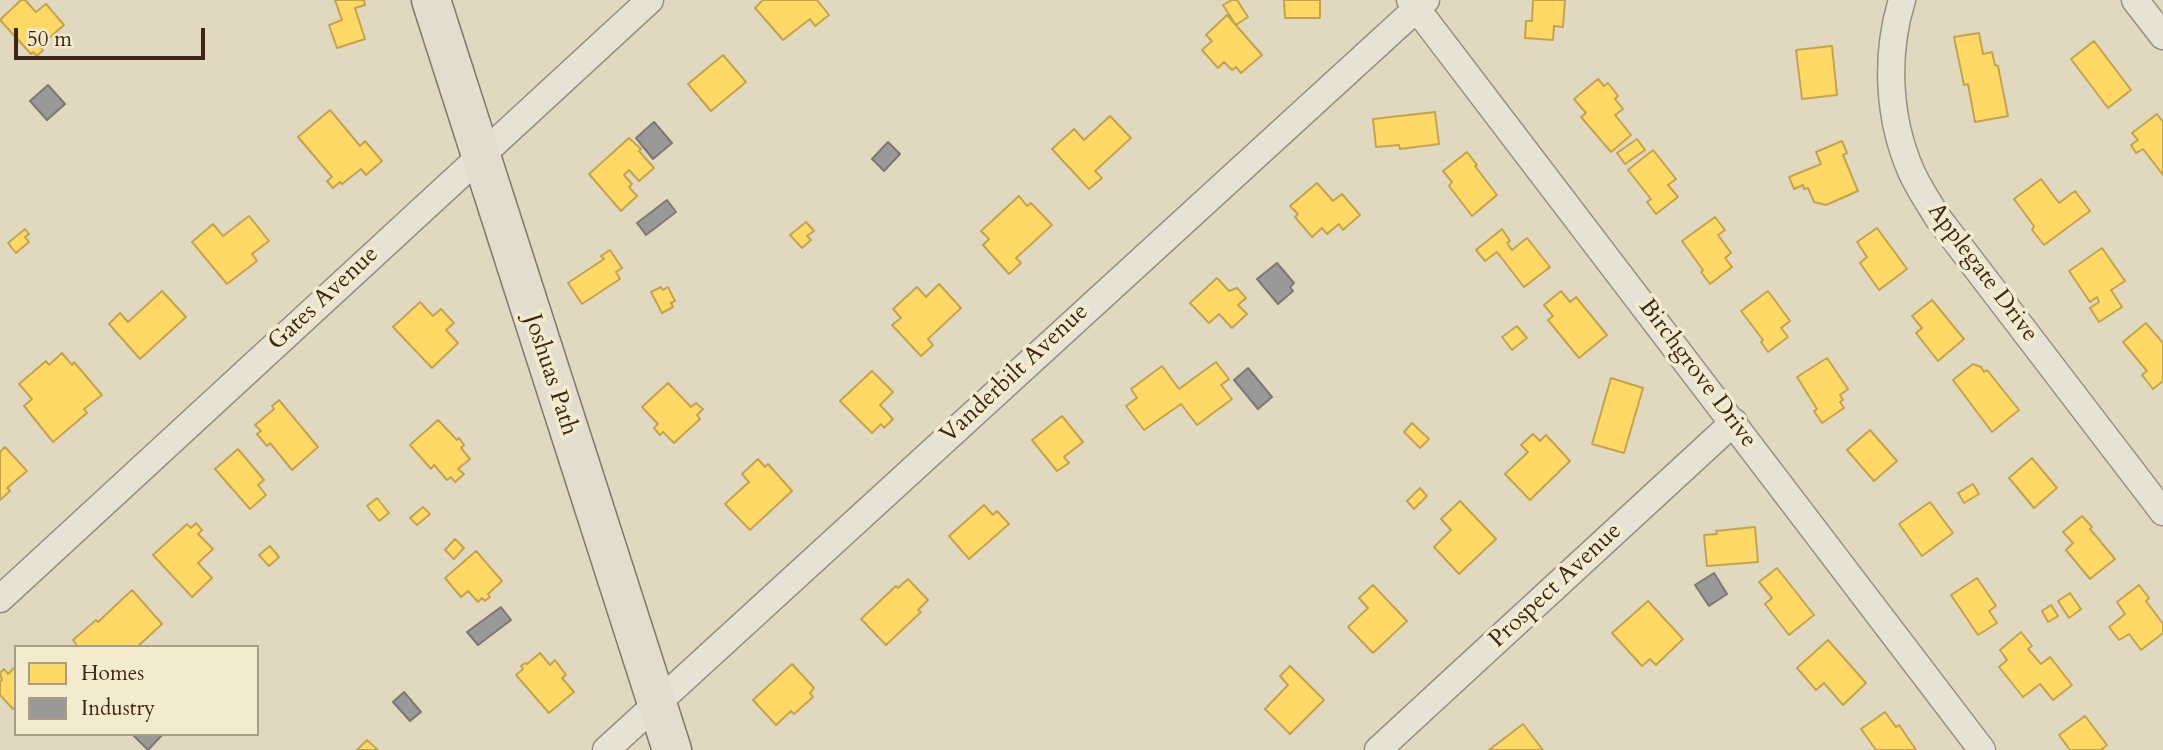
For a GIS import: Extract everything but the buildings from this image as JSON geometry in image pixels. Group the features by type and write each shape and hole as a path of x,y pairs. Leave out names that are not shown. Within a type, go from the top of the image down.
{"main road":[{"name":"Joshuas Path","path":"431,0 671,750"}],"street":[{"name":"Gates Avenue","path":"0,599 650,0"},
{"name":"Applegate Drive","path":"1902,0 1895,22 1891,73 1896,124 1911,172 1938,218 2163,512"},
{"path":"2135,0 2163,36"},
{"name":"Birchgrove Drive","path":"1418,3 1982,750"},
{"name":"Vanderbilt Avenue","path":"606,750 1418,3"},
{"name":"Prospect Avenue","path":"1378,750 1734,422"}]}
